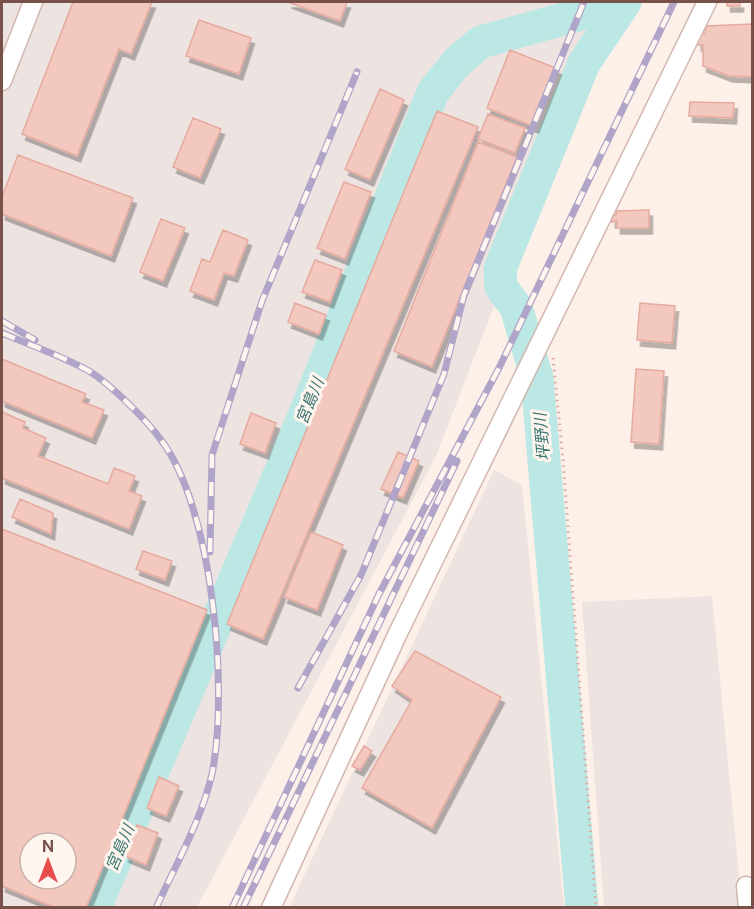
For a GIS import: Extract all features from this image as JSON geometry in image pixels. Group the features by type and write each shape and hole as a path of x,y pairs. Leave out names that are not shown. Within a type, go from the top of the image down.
{"street":[{"path":"2,81 33,2"},
{"path":"271,908 399,633 707,2"},
{"path":"746,886 748,908"}],"path":[{"path":"549,324 563,460 596,908"}],"shaded area":[{"path":"2,2 612,2 436,456 197,907 2,908"},
{"path":"494,470 522,485 564,907 289,908"},
{"path":"712,596 742,907 604,907 582,602"}],"building":[{"path":"73,2 152,2 131,54 119,49 77,156 22,134"},
{"path":"288,2 347,2 340,21"},
{"path":"727,2 740,2 740,6 727,6"},
{"path":"199,20 251,38 239,74 186,56"},
{"path":"752,24 752,77 729,76 703,66 703,45 698,45 697,34 705,34 706,26"},
{"path":"510,50 558,69 535,127 487,108"},
{"path":"380,89 404,100 370,180 345,169"},
{"path":"690,102 734,103 733,118 689,116"},
{"path":"437,111 478,127 263,639 227,624"},
{"path":"488,114 525,128 515,153 478,139"},
{"path":"193,118 221,129 200,178 173,167"},
{"path":"478,142 517,157 432,367 394,351"},
{"path":"18,155 133,198 111,256 2,214 2,197"},
{"path":"344,182 371,192 345,259 317,248"},
{"path":"649,210 649,228 617,228 617,221 612,222 612,215 616,215 617,211"},
{"path":"161,219 185,228 163,281 140,272"},
{"path":"223,230 248,240 234,276 224,273 214,300 190,291 202,259 210,262"},
{"path":"315,260 342,270 330,302 302,292"},
{"path":"295,303 326,315 319,334 288,322"},
{"path":"640,303 675,306 672,343 637,340"},
{"path":"2,359 86,394 82,402 104,410 92,438 2,401"},
{"path":"636,369 664,371 659,444 631,442"},
{"path":"2,412 25,422 23,428 46,438 38,456 108,484 114,468 135,476 129,491 142,496 129,529 2,478"},
{"path":"251,413 276,423 265,453 240,444"},
{"path":"398,452 419,461 403,498 381,489"},
{"path":"20,499 53,513 51,534 12,517"},
{"path":"2,529 207,610 86,908 56,908 2,886"},
{"path":"311,532 343,545 317,610 284,597"},
{"path":"143,551 172,561 165,580 136,569"},
{"path":"415,651 501,697 432,828 362,788 412,700 392,686"},
{"path":"364,746 372,751 360,770 352,766"},
{"path":"159,777 179,786 166,816 147,808"},
{"path":"137,825 158,833 146,865 125,856"}],"waterway":[{"name":"宮島川","path":"95,908 302,421 433,92 458,61 481,42 624,2"},
{"name":"坪野川","path":"582,908 537,378 516,307 501,287 500,269 584,63 625,2"}],"railway":[{"path":"298,688 361,575 444,374 464,295 584,2"},
{"path":"232,908 379,594 499,368 674,2"},
{"path":"210,552 212,455 262,301 357,72"},
{"path":"2,321 35,340"},
{"path":"2,333 89,371 117,393 161,440 179,470 193,509 212,601 219,696 217,739 212,774 201,809 156,908"},
{"path":"243,908 457,461"}]}
